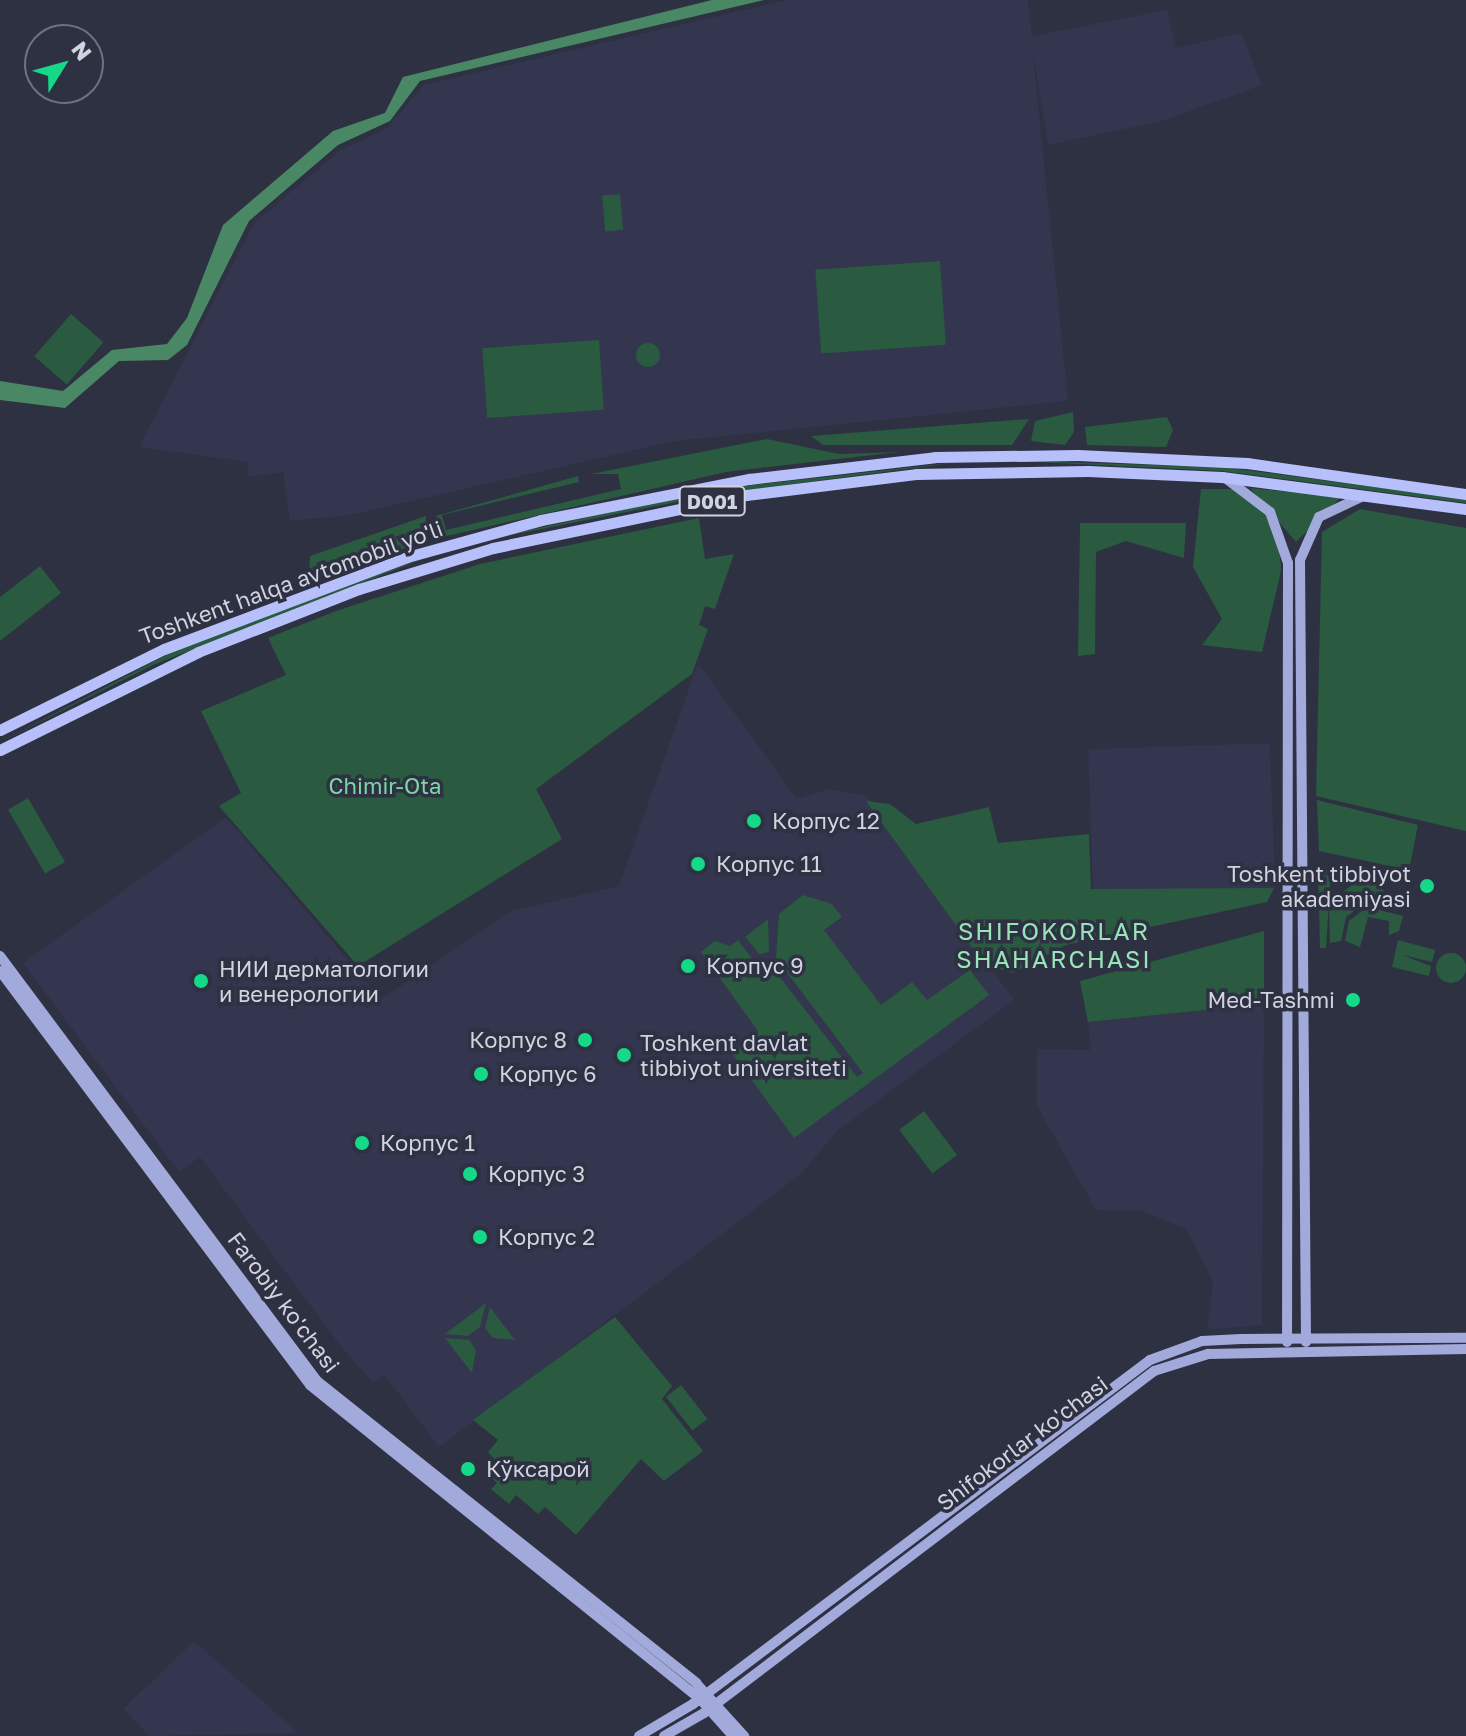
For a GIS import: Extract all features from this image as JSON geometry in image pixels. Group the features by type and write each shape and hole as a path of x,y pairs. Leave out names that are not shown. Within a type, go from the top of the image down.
{"highway":[{"path":"980,455 980,471"},
{"name":"Toshkent halqa avtomobil yo'li","path":"0,730 194,636 459,541 735,481 980,455 1247,463 1466,494"},
{"name":"Toshkent halqa avtomobil yo'li","path":"0,750 198,652 462,556 746,495 980,471 1222,477 1379,494 1466,509"},
{"path":"459,541 462,556"}],"main road":[{"path":"1222,477 1270,512 1288,563 1291,960 1287,1353"},
{"path":"1306,1352 1300,560 1319,517 1379,494"},
{"name":"Farobiy ko'chasi","path":"0,956 317,1381 703,1696 744,1736"},
{"path":"1291,960 1303,961"},
{"name":"Farobiy ko'chasi","path":"0,971 310,1385 703,1696"},
{"name":"Shifokorlar ko'chasi","path":"639,1736 703,1696 1150,1360 1202,1341 1466,1338"},
{"name":"Shifokorlar ko'chasi","path":"664,1736 713,1706 1154,1371 1208,1354 1466,1349"},
{"path":"753,1656 761,1667"},
{"name":"Farobiy ko'chasi","path":"713,1706 733,1736"}],"shaded area":[{"path":"712,0 764,0 420,81 390,121 338,145 249,221 187,345 168,360 119,361 65,408 0,400 0,381 63,391 112,350 167,344 187,318 223,225 333,131 385,113 403,77"},
{"path":"787,0 1028,0 1032,36 1167,10 1176,48 1241,33 1262,85 1162,121 1048,145 1033,52 1068,401 675,441 350,515 290,521 283,472 248,477 248,462 139,447 254,223 341,150 387,128 424,85"},
{"name":"Toshkent davlat tibbiyot universiteti","path":"698,663 797,799 830,789 867,796 1014,1000 837,1131 803,1172 439,1447 384,1374 373,1382 342,1348 200,1157 179,1172 23,963 226,817 381,999 512,911 619,886"},
{"path":"1270,743 1275,888 1093,894 1088,749"},
{"path":"1264,1004 1262,1325 1207,1330 1213,1281 1186,1229 1142,1211 1096,1210 1037,1106 1037,1049 1090,1050 1088,1022"},
{"path":"194,1641 299,1733 150,1736 123,1709"}],"green space":[{"path":"620,194 623,230 605,231 602,196"},
{"path":"940,261 946,345 821,354 815,270"},
{"path":"71,314 103,342 67,384 34,356"},
{"path":"599,340 604,410 487,418 482,348"},
{"path":"643,343 653,343 660,350 660,360 653,367 643,367 636,360 636,350"},
{"path":"1073,412 1074,432 1065,445 1031,441 1035,421"},
{"path":"1167,417 1173,430 1166,447 1087,445 1085,427"},
{"path":"1029,419 1012,445 823,445 811,436"},
{"path":"767,439 839,454 899,452 726,472 442,537 436,516 578,476 579,482 442,515 446,530 621,489 618,474 591,474"},
{"path":"993,460 1222,467 1466,499 1466,503 1222,471"},
{"path":"968,461 717,494 471,543 716,489"},
{"path":"1250,488 1341,497 1296,542"},
{"path":"1201,489 1238,489 1264,511 1279,541 1281,571 1262,652 1202,645 1222,619 1193,567"},
{"path":"1360,509 1466,528 1466,831 1316,796 1322,532"},
{"path":"426,516 425,542 318,577 309,572 310,556"},
{"name":"Chimir-Ota","path":"699,518 705,559 734,554 715,609 705,606 699,625 708,629 692,674 536,789 562,839 358,966 219,806 241,793 201,711 286,675 268,638 336,611 480,564"},
{"path":"1080,523 1186,523 1184,558 1126,541 1096,552 1095,654 1078,656"},
{"path":"448,549 153,665 0,742 178,649"},
{"path":"40,566 61,593 0,641 0,597"},
{"path":"28,798 65,862 45,874 8,810"},
{"path":"1317,800 1418,825 1409,870 1319,851"},
{"path":"866,801 890,804 916,824 989,807 998,843 1089,834 1091,889 1274,888 1267,902 1066,945 1013,973 984,964"},
{"path":"1318,869 1331,871 1326,948 1320,948"},
{"path":"1362,877 1377,880 1396,911 1365,902 1346,917 1341,941 1330,943 1329,903"},
{"path":"803,895 832,904 842,917 824,930 881,1005 912,982 927,1000 970,970 989,995 794,1138 732,1053 758,1031 701,952 715,941 730,946 738,940 754,961 769,963 857,1077 863,1073 776,958 779,914"},
{"path":"1367,907 1403,916 1399,931 1389,935 1389,921 1368,917 1360,947 1345,941 1349,921"},
{"path":"768,919 769,952 759,954 745,937"},
{"path":"1264,931 1264,1004 1088,1022 1080,981"},
{"path":"1398,940 1435,950 1432,962 1402,955 1431,966 1429,976 1392,967"},
{"path":"1451,953 1462,957 1466,968 1462,979 1451,983 1440,979 1436,968 1440,957"},
{"path":"924,1111 957,1155 932,1174 899,1130"},
{"path":"486,1303 480,1327 468,1336 445,1334"},
{"path":"490,1307 515,1340 493,1338 485,1328"},
{"path":"615,1317 672,1386 662,1399 703,1451 664,1481 641,1459 576,1535 545,1507 538,1514 516,1495 509,1504 491,1489 497,1483 486,1472 495,1460 488,1452 498,1440 473,1420"},
{"path":"445,1338 469,1340 476,1350 472,1373"},
{"path":"681,1385 707,1419 693,1431 666,1397"}],"place":[{"name":"Корпус 12","path":"754,821"},
{"name":"Корпус 11","path":"698,864"},
{"name":"Toshkent tibbiyot akademiyasi","path":"1427,886"},
{"name":"Корпус 9","path":"688,966"},
{"name":"НИИ дерматологии и венерологии","path":"201,981"},
{"name":"Med-Tashmi","path":"1353,1000"},
{"name":"Корпус 8","path":"585,1040"},
{"name":"Toshkent davlat tibbiyot universiteti","path":"624,1055"},
{"name":"Корпус 6","path":"481,1074"},
{"name":"Корпус 1","path":"362,1143"},
{"name":"Корпус 3","path":"470,1174"},
{"name":"Корпус 2","path":"480,1237"},
{"name":"Кўксарой","path":"468,1469"}],"district":[{"name":"SHIFOKORLAR SHAHARCHASI","path":"1054,945"}]}
